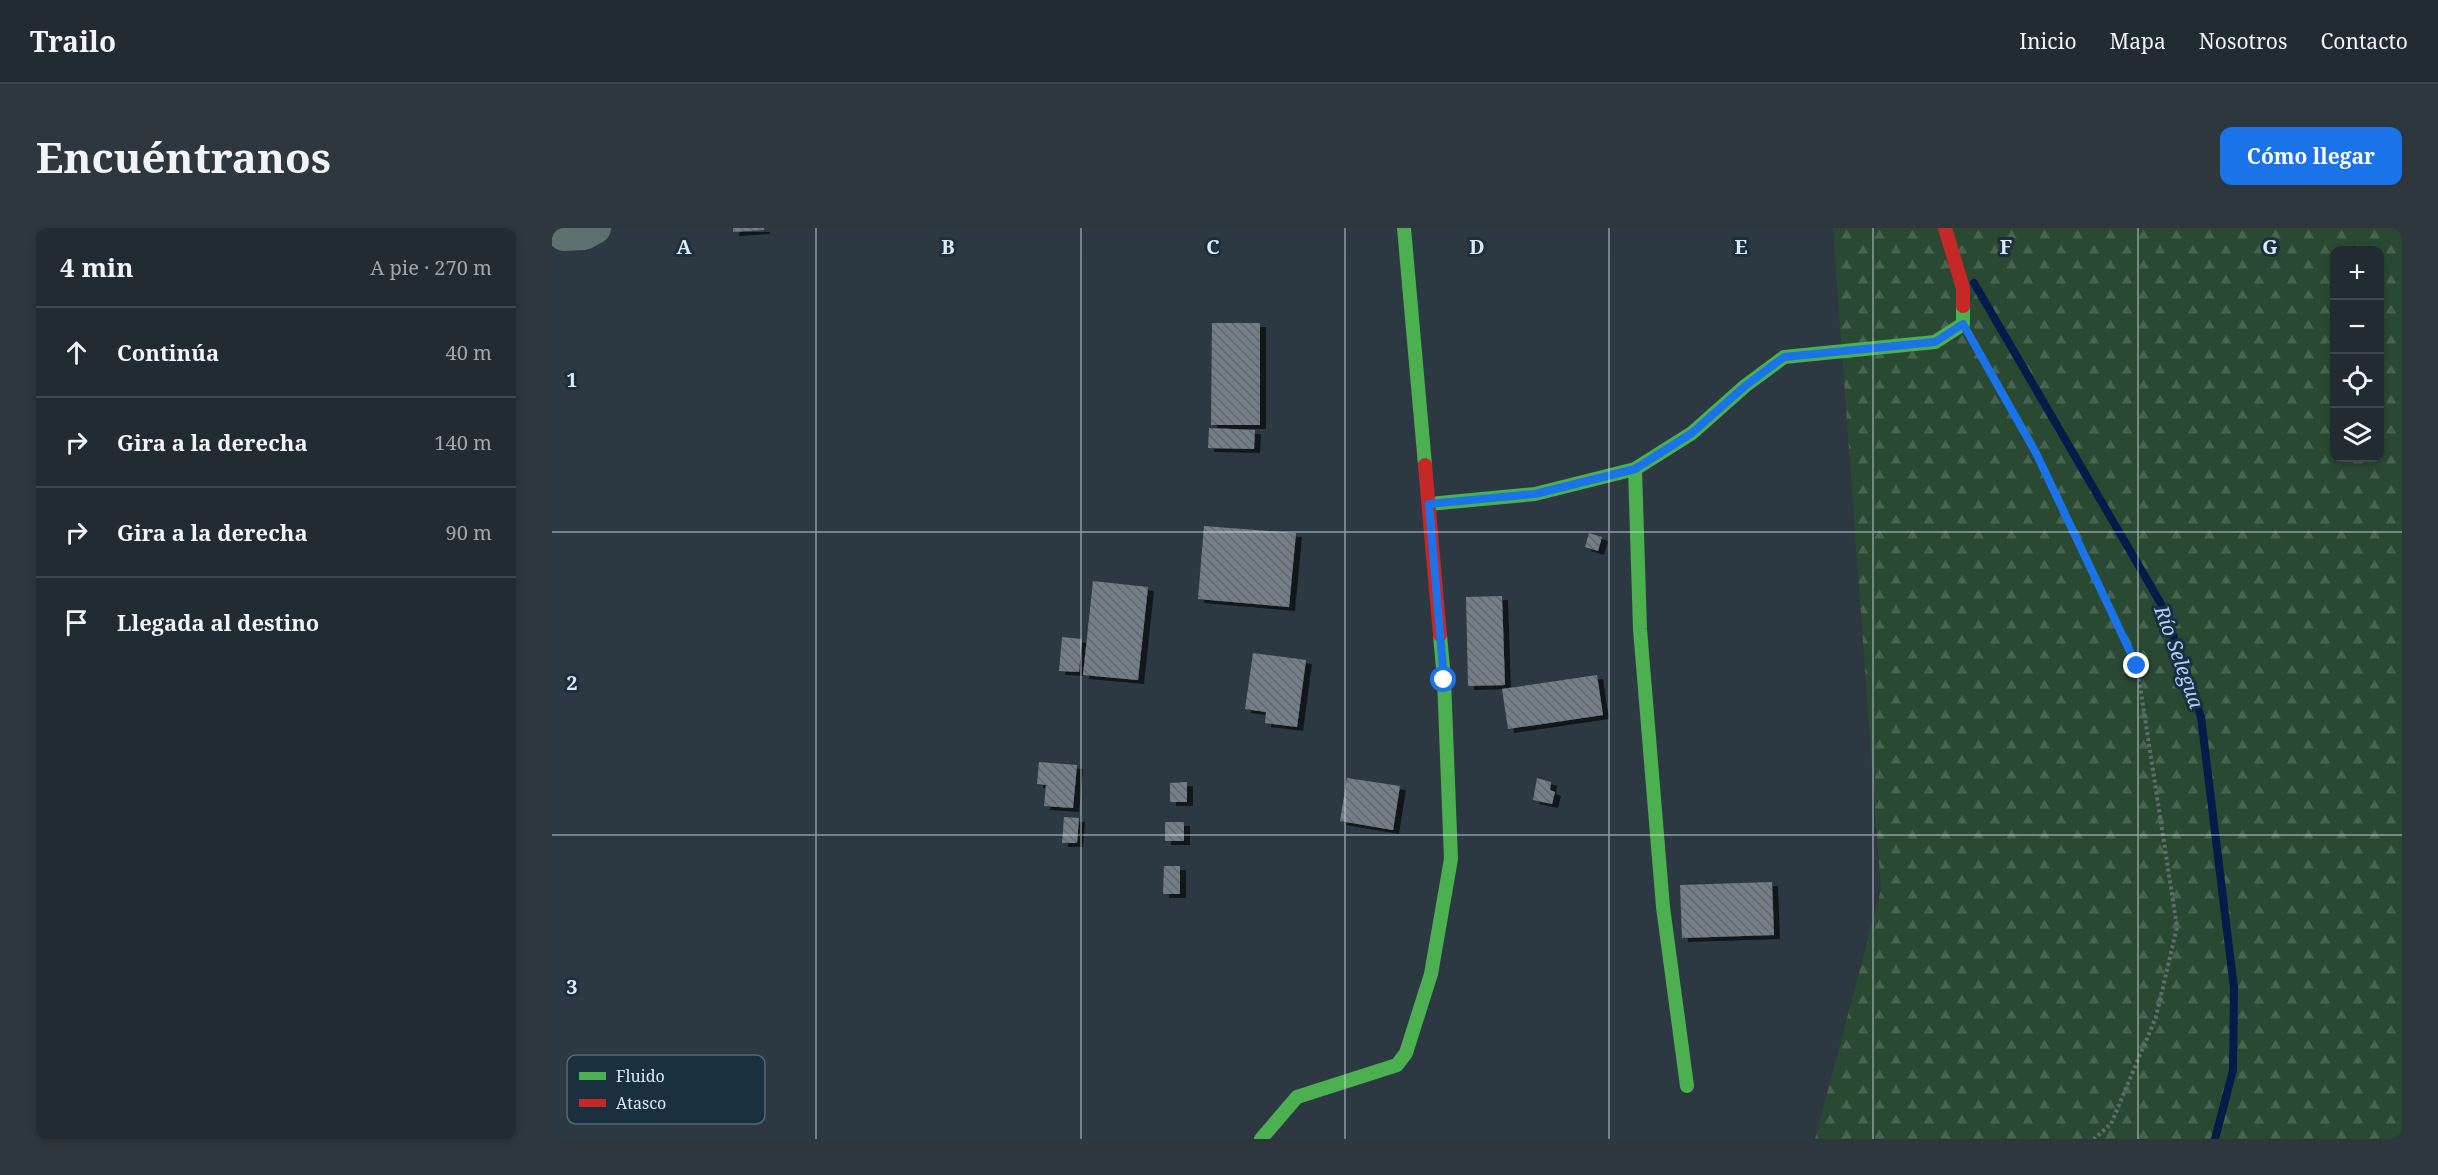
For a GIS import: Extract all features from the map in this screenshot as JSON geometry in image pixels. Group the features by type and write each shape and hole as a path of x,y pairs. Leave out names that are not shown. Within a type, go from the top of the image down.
{"street":[{"path":"564,235 584,234 595,228"},
{"path":"1261,1139 1297,1098 1397,1065 1406,1053 1431,974 1451,859 1444,680 1404,228"},
{"path":"1429,504 1535,494 1635,469 1692,433 1745,386 1784,357 1935,342 1963,324 1964,288 1945,228"},
{"path":"1635,469 1640,629 1663,908 1687,1086"}],"path":[{"path":"1963,324 2036,453 2137,666 2177,927 2156,1017 2110,1124 2094,1139"}],"green space":[{"path":"1833,228 2402,228 2402,1139 1815,1139 1881,890"}],"building":[{"path":"733,228 764,228 764,230 733,232"},
{"path":"1212,323 1260,323 1260,425 1211,425"},
{"path":"1209,428 1255,430 1254,449 1208,448"},
{"path":"1204,526 1296,533 1289,607 1198,599"},
{"path":"1589,533 1602,537 1598,551 1585,547"},
{"path":"1093,581 1148,587 1138,680 1083,675"},
{"path":"1502,596 1505,685 1468,686 1466,597"},
{"path":"1062,637 1082,639 1079,672 1059,671"},
{"path":"1253,653 1306,660 1297,727 1265,723 1266,712 1245,709"},
{"path":"1597,675 1603,715 1508,729 1502,689"},
{"path":"1039,762 1077,765 1073,808 1044,806 1046,785 1037,784"},
{"path":"1347,778 1400,786 1393,830 1340,821"},
{"path":"1537,778 1551,782 1550,790 1555,792 1552,804 1533,800"},
{"path":"1187,782 1187,802 1170,802 1170,783"},
{"path":"1064,817 1079,818 1077,843 1062,843"},
{"path":"1165,822 1184,822 1184,841 1165,841"},
{"path":"1164,866 1180,866 1180,894 1163,894"},
{"path":"1772,882 1774,935 1682,938 1680,885"}],"waterway":[{"name":"Río Selegua","path":"1974,283 2164,609 2201,717 2234,988 2233,1070 2215,1139"}],"traffic: fast":[{"path":"1404,228 1425,465"},
{"path":"1429,504 1535,494 1635,469 1692,433 1745,386 1784,357 1935,342 1963,324 1963,306"},
{"path":"1635,469 1640,629 1663,907 1687,1086"},
{"path":"1261,1139 1297,1097 1397,1065 1406,1053 1431,974 1451,859 1444,679 1440,635"}],"traffic: jam":[{"path":"1945,228 1963,288 1963,306"},
{"path":"1425,465 1440,635"}],"route":[{"path":"1444,680 1429,504 1535,494 1635,469 1692,433 1745,386 1784,357 1935,342 1963,324 2036,453 2137,666"}]}
